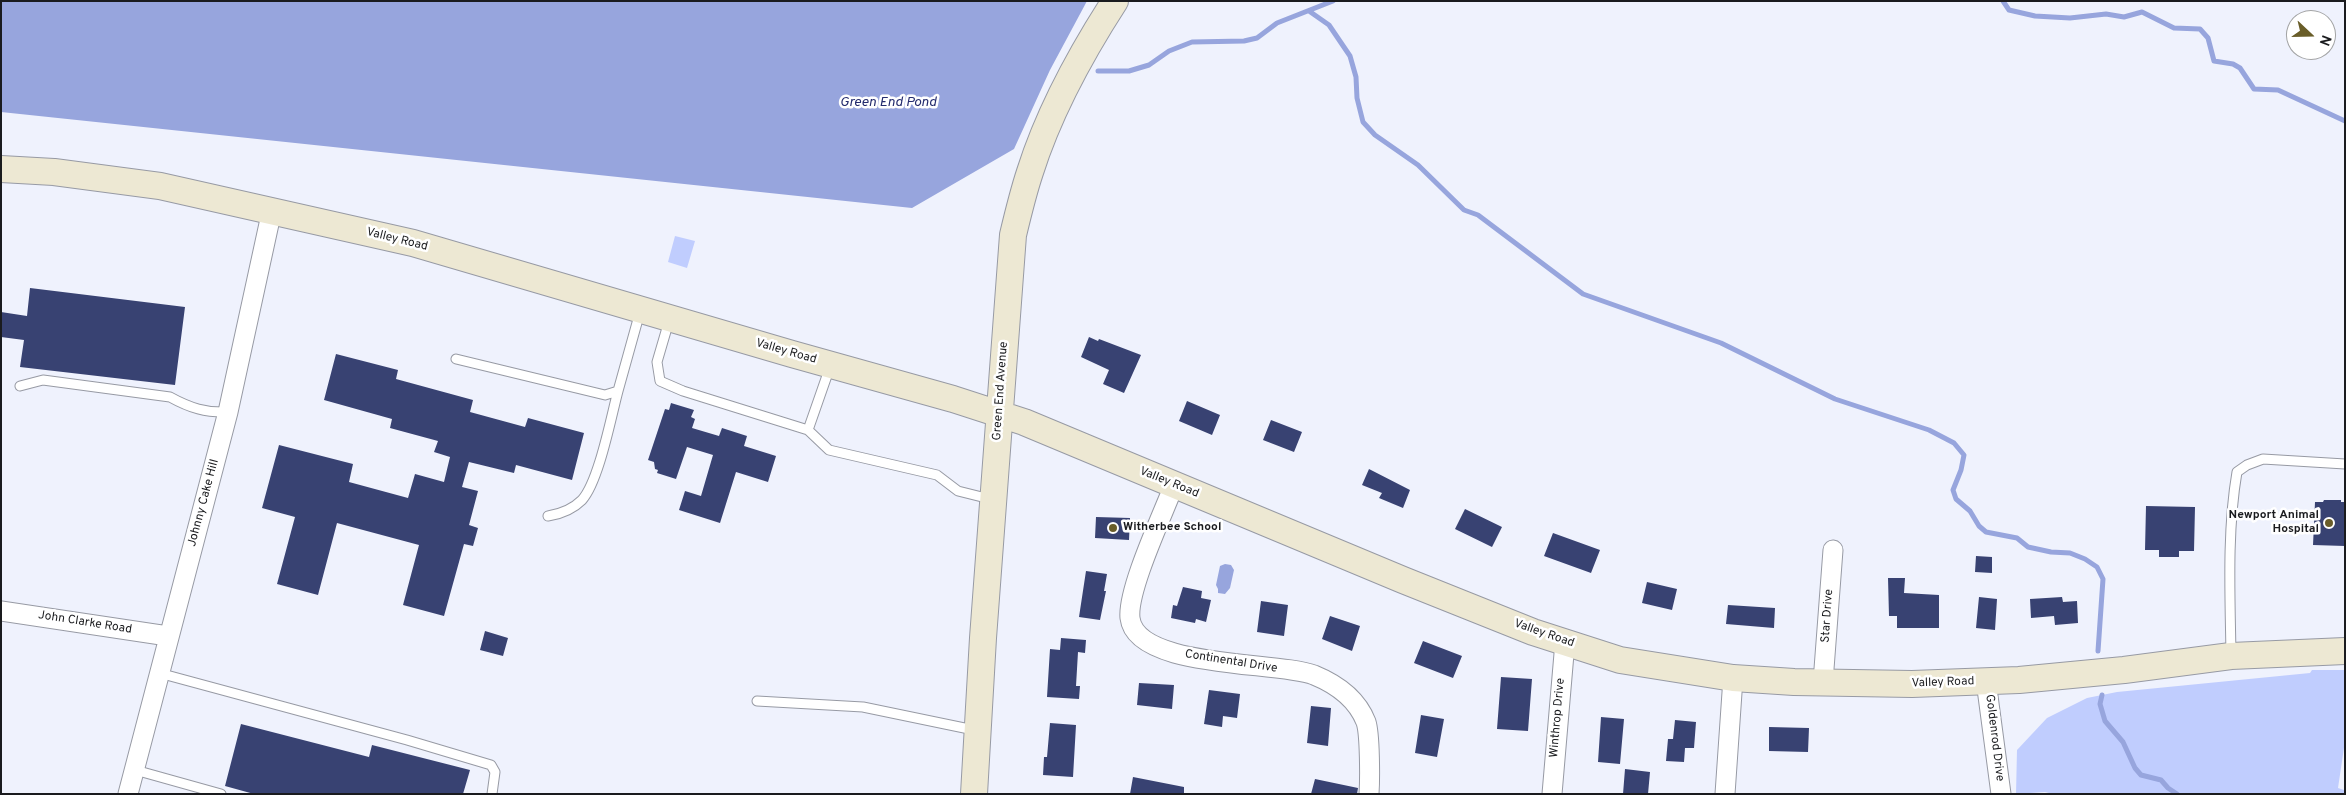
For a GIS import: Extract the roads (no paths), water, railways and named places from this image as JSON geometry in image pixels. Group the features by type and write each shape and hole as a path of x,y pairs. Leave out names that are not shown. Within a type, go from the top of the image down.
{"main road":[{"name":"Green End Avenue","path":"974,794 1012,235 1030,171 1053,115 1112,4"},
{"name":"Valley Road","path":"1,169 54,172 160,186 413,243 953,399 1024,422 1533,632 1620,660 1733,678 1912,684 1986,681 2124,670 2231,656 2345,651"}],"street":[{"name":"Johnny Cake Hill","path":"128,794 228,412 272,210"},
{"name":"Continental Drive","path":"1174,485 1132,593 1130,618 1136,631 1150,643 1179,654 1219,663 1251,665 1312,674 1332,684 1352,698 1366,722 1369,794"},
{"name":"Star Drive","path":"1823,682 1833,550"},
{"name":"John Clarke Road","path":"1,611 168,636"},
{"name":"Winthrop Drive","path":"1552,794 1564,642"},
{"path":"1726,794 1733,678"},
{"name":"Goldenrod Drive","path":"1986,681 2001,794"}],"lane":[{"path":"548,516 572,508 583,499 592,484 641,310"},
{"path":"670,318 657,362 660,381 682,391 808,430 830,450 937,475 958,491 993,500"},
{"path":"456,359 605,394 618,391"},
{"path":"808,430 831,365"},
{"path":"20,386 43,380 170,397 185,406 209,413 228,412"},
{"path":"2231,656 2230,595 2234,490 2237,472 2247,465 2263,459 2345,464"},
{"path":"159,673 407,740 491,765 495,772 492,794"},
{"path":"757,701 863,707 977,730"},
{"path":"135,770 221,794"}],"water":[{"name":"Green End Pond","path":"1,1 1087,1 1050,70 1014,149 912,208 1,112"},
{"path":"1225,564 1231,565 1234,570 1230,588 1225,594 1218,593 1216,585 1220,566"}],"waterway":[{"path":"1098,71 1129,71 1149,65 1169,51 1192,42 1244,41 1257,38 1277,23 1333,1"},
{"path":"2003,1 2009,10 2035,16 2070,18 2106,14 2124,17 2142,12 2174,28 2200,29 2208,38 2214,61 2233,64 2240,68 2254,89 2278,90 2345,121"},
{"path":"1309,11 1329,25 1350,56 1356,77 1357,98 1363,122 1375,135 1418,165 1464,210 1478,215 1583,294 1721,343 1835,399 1929,430 1954,443 1964,455 1961,470 1953,490 1956,499 1970,511 1979,526 1986,532 2017,538 2028,547 2051,552 2070,553 2085,559 2097,567 2103,579 2098,651"},
{"path":"2102,695 2100,704 2105,721 2123,742 2135,768 2141,775 2161,780 2177,794"}],"place":[{"name":"Newport Animal Hospital","path":"2329,523"},
{"name":"Witherbee School","path":"1113,528"}]}
